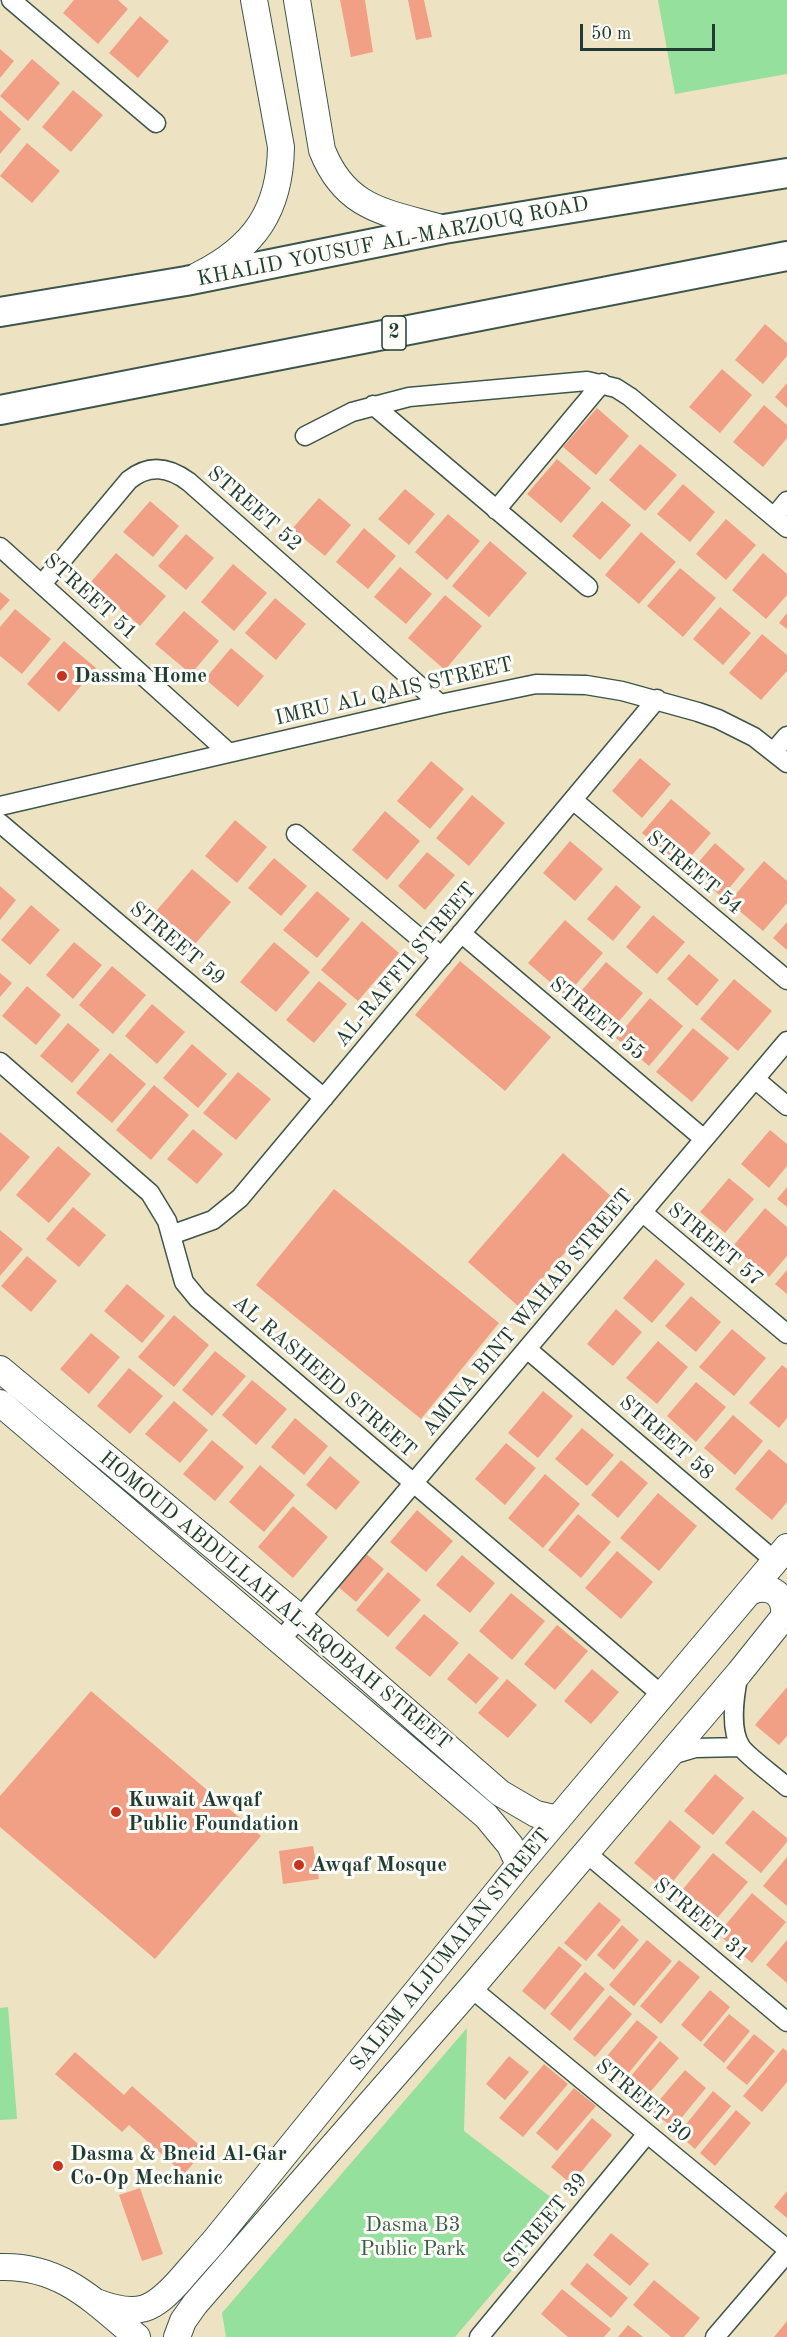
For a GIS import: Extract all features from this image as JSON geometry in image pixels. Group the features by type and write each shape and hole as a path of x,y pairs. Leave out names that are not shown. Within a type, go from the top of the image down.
{"main road":[{"name":"KHALID YOUSUF AL-MARZOUQ ROAD","path":"0,312 186,281 444,229 787,173"},
{"name":"2","path":"0,410 787,256"}],"street":[{"path":"11,0 156,123"},
{"path":"186,281 232,256 251,239 265,219 277,188 281,147 254,0"},
{"path":"297,0 322,150 329,169 356,199 373,208 444,229"},
{"path":"305,436 352,412 409,397 569,381 602,383 630,397 780,522 787,501"},
{"path":"496,510 602,383"},
{"path":"373,405 588,587"},
{"name":"STREET 52","path":"42,584 129,480 147,470 168,469 189,482 440,704"},
{"name":"STREET 51","path":"0,547 229,753"},
{"name":"IMRU AL QAIS STREET","path":"0,806 440,704 536,684 586,685 657,699 718,719 754,737 780,757"},
{"name":"AL-RAFFII STREET","path":"171,1235 213,1220 233,1204 657,699"},
{"path":"780,757 787,736"},
{"name":"STREET 54","path":"573,800 787,980"},
{"name":"STREET 59","path":"0,823 324,1098"},
{"path":"296,834 442,957"},
{"name":"STREET 55","path":"462,933 704,1139"},
{"name":"AMINA BINT WAHAB STREET","path":"280,1641 787,1041"},
{"name":"AL RASHEED STREET","path":"0,1062 143,1185 163,1212 180,1273 191,1292 662,1695"},
{"path":"755,1079 787,1106"},
{"name":"STREET 57","path":"642,1212 787,1334"},
{"name":"STREET 58","path":"527,1349 781,1554"},
{"name":"HOMOUD ABDULLAH AL-RQOBAH STREET","path":"0,1368 300,1618 500,1793 536,1814 558,1819"},
{"name":"HOMOUD ABDULLAH AL-RQOBAH STREET","path":"0,1403 486,1816 510,1845 519,1865"},
{"name":"SALEM ALJUMAIAN STREET","path":"96,2302 117,2310 132,2311 147,2308 165,2297 223,2230 519,1865 781,1554"},
{"path":"752,1591 766,1588 779,1595 786,1614"},
{"name":"SALEM ALJUMAIAN STREET","path":"177,2337 183,2321 195,2304 471,1988 739,1673 786,1614"},
{"path":"739,1673 734,1705 741,1747 787,1787"},
{"path":"668,1756 695,1748 741,1747"},
{"name":"STREET 31","path":"585,1852 787,2022"},
{"name":"STREET 30","path":"471,1988 787,2251"},
{"path":"388,2026 386,2040 391,2049 404,2055 416,2051"},
{"name":"STREET 39","path":"479,2337 647,2134"},
{"path":"715,2337 787,2251"},
{"path":"0,2268 32,2269 53,2275 75,2286 137,2337"}],"green space":[{"path":"658,0 787,0 787,74 675,94"},
{"path":"8,2007 17,2119 0,2120 0,2008"},
{"name":"Dasma B3 Public Park","path":"467,2028 464,2131 565,2208 455,2337 226,2337 222,2313"}],"building":[{"path":"74,0 118,0 128,9 98,44 63,13"},
{"path":"340,0 365,0 373,52 351,57"},
{"path":"408,0 424,0 432,37 416,40"},
{"path":"140,16 169,41 138,78 109,53"},
{"path":"0,49 14,61 0,78"},
{"path":"32,59 60,83 28,121 0,96"},
{"path":"73,90 103,115 71,152 42,127"},
{"path":"0,110 21,129 0,154"},
{"path":"27,143 60,171 32,203 0,176"},
{"path":"765,324 787,343 787,356 763,384 735,360"},
{"path":"722,369 752,395 720,433 689,407"},
{"path":"787,383 787,408 775,397"},
{"path":"764,405 787,425 787,438 763,467 733,442"},
{"path":"597,408 629,436 596,475 563,447"},
{"path":"640,444 677,475 645,511 609,480"},
{"path":"557,459 591,488 561,523 527,494"},
{"path":"683,484 715,512 690,542 657,514"},
{"path":"405,489 435,514 409,545 378,519"},
{"path":"319,498 351,525 325,556 292,529"},
{"path":"150,501 179,526 153,557 123,532"},
{"path":"602,501 631,525 600,560 572,536"},
{"path":"448,514 480,541 447,580 415,552"},
{"path":"726,519 756,545 726,580 696,554"},
{"path":"364,528 396,556 368,589 336,562"},
{"path":"641,532 676,562 639,604 605,575"},
{"path":"186,534 214,558 186,590 158,566"},
{"path":"490,541 527,573 489,617 452,586"},
{"path":"116,553 166,596 140,626 90,583"},
{"path":"763,553 787,574 787,595 766,619 732,590"},
{"path":"233,564 267,593 234,631 201,602"},
{"path":"400,567 432,594 406,624 374,597"},
{"path":"680,568 716,598 683,637 647,606"},
{"path":"0,592 10,600 0,611"},
{"path":"445,595 482,626 445,670 408,638"},
{"path":"275,598 306,624 276,660 245,633"},
{"path":"720,607 751,633 723,665 693,639"},
{"path":"15,609 51,639 22,674 0,656 0,627"},
{"path":"184,611 219,641 191,674 155,644"},
{"path":"787,613 787,629 779,623"},
{"path":"762,634 787,655 787,671 761,700 729,673"},
{"name":"Dassma Home","path":"64,641 96,668 59,712 27,684"},
{"path":"231,648 264,676 238,707 205,679"},
{"path":"640,758 671,784 642,818 612,791"},
{"path":"431,761 464,789 430,829 397,801"},
{"path":"472,795 505,823 469,866 436,838"},
{"path":"671,799 711,833 682,867 642,833"},
{"path":"385,811 420,841 387,880 352,850"},
{"path":"235,820 267,847 237,883 205,856"},
{"path":"570,841 603,869 575,901 543,873"},
{"path":"715,843 745,869 722,897 691,871"},
{"path":"427,852 455,875 425,910 398,886"},
{"path":"274,858 307,886 281,916 248,888"},
{"path":"764,861 787,881 787,903 763,931 729,902"},
{"path":"192,869 231,902 190,950 151,917"},
{"path":"616,885 641,907 613,941 587,919"},
{"path":"0,886 16,900 0,920"},
{"path":"317,891 350,919 317,958 283,930"},
{"path":"31,905 60,930 30,965 1,940"},
{"path":"653,915 685,942 657,974 626,947"},
{"path":"565,920 603,953 566,996 528,963"},
{"path":"362,921 399,953 358,1001 321,970"},
{"path":"787,922 787,950 773,938"},
{"path":"74,942 102,965 73,999 46,975"},
{"path":"274,942 310,972 276,1012 240,982"},
{"path":"689,954 719,980 697,1006 667,979"},
{"path":"460,961 551,1037 505,1091 415,1015"},
{"path":"606,962 643,993 608,1034 571,1003"},
{"path":"112,966 146,995 113,1034 79,1005"},
{"path":"0,973 12,983 0,997"},
{"path":"734,979 772,1011 738,1051 700,1019"},
{"path":"319,981 347,1004 314,1043 286,1020"},
{"path":"27,986 61,1015 36,1045 2,1016"},
{"path":"650,998 683,1026 649,1066 616,1038"},
{"path":"152,1004 185,1032 157,1064 125,1036"},
{"path":"68,1023 100,1050 72,1083 40,1056"},
{"path":"693,1028 729,1058 692,1102 656,1072"},
{"path":"192,1044 227,1074 198,1108 163,1078"},
{"path":"110,1053 146,1084 112,1123 76,1093"},
{"path":"238,1072 271,1099 236,1140 203,1113"},
{"path":"154,1085 189,1115 151,1160 116,1130"},
{"path":"193,1129 223,1154 197,1184 167,1159"},
{"path":"770,1130 787,1144 787,1166 769,1188 741,1164"},
{"path":"0,1132 30,1157 0,1192"},
{"path":"58,1146 91,1174 49,1223 16,1195"},
{"path":"563,1153 613,1198 518,1306 468,1262"},
{"path":"729,1178 754,1199 725,1233 700,1212"},
{"path":"787,1187 787,1207 777,1199"},
{"path":"334,1189 499,1323 421,1419 256,1285"},
{"path":"73,1207 106,1235 79,1267 46,1239"},
{"path":"765,1208 787,1227 787,1256 769,1277 733,1246"},
{"path":"0,1230 23,1249 0,1276"},
{"path":"27,1256 57,1281 31,1312 1,1286"},
{"path":"656,1259 685,1284 652,1323 623,1298"},
{"path":"787,1270 787,1294 775,1284"},
{"path":"127,1284 165,1316 142,1343 104,1311"},
{"path":"691,1296 721,1322 696,1352 665,1326"},
{"path":"616,1309 642,1332 613,1366 587,1344"},
{"path":"174,1315 209,1345 174,1387 138,1357"},
{"path":"732,1329 766,1358 734,1396 699,1367"},
{"path":"91,1333 120,1357 89,1394 60,1369"},
{"path":"658,1341 688,1367 657,1404 626,1378"},
{"path":"215,1351 246,1376 212,1416 182,1390"},
{"path":"782,1365 787,1369 787,1418 779,1428 749,1403"},
{"path":"129,1368 163,1396 130,1434 97,1406"},
{"path":"252,1380 287,1409 256,1445 222,1415"},
{"path":"696,1382 726,1407 696,1442 667,1416"},
{"path":"543,1391 573,1416 538,1458 508,1433"},
{"path":"174,1401 208,1430 180,1463 145,1434"},
{"path":"733,1415 763,1441 735,1475 704,1448"},
{"path":"295,1418 328,1446 304,1475 271,1447"},
{"path":"582,1428 614,1455 587,1486 555,1459"},
{"path":"212,1440 244,1467 215,1501 183,1474"},
{"path":"506,1443 536,1468 505,1505 475,1479"},
{"path":"769,1449 787,1464 787,1502 772,1520 735,1489"},
{"path":"330,1456 360,1482 336,1510 306,1485"},
{"path":"621,1460 648,1483 618,1518 591,1495"},
{"path":"260,1465 295,1495 264,1532 229,1502"},
{"path":"545,1474 580,1504 543,1548 508,1518"},
{"path":"658,1493 697,1526 659,1571 620,1538"},
{"path":"293,1506 328,1537 293,1578 258,1547"},
{"path":"417,1510 453,1541 426,1572 390,1542"},
{"path":"578,1514 611,1542 581,1578 548,1550"},
{"path":"617,1551 653,1582 621,1619 585,1588"},
{"path":"364,1552 384,1569 356,1602 336,1585"},
{"path":"462,1555 495,1583 470,1613 436,1585"},
{"path":"388,1572 421,1600 388,1637 356,1610"},
{"path":"511,1593 545,1621 512,1660 479,1631"},
{"path":"424,1614 459,1643 430,1677 395,1648"},
{"path":"557,1625 588,1651 555,1690 524,1664"},
{"path":"469,1653 499,1678 476,1704 447,1679"},
{"path":"592,1669 619,1692 591,1724 564,1701"},
{"path":"507,1679 537,1705 508,1738 478,1713"},
{"path":"787,1687 787,1736 779,1745 755,1725"},
{"name":"Kuwait Awqaf Public Foundation","path":"91,1691 261,1836 155,1959 0,1827 0,1796"},
{"path":"715,1774 744,1798 713,1835 684,1811"},
{"path":"753,1810 787,1838 787,1842 761,1873 725,1843"},
{"path":"670,1820 701,1847 666,1890 634,1863"},
{"name":"Awqaf Mosque","path":"313,1846 319,1879 283,1884 279,1851"},
{"path":"713,1853 748,1882 713,1923 678,1895"},
{"path":"787,1857 787,1906 763,1886"},
{"path":"752,1893 786,1922 752,1963 718,1934"},
{"path":"599,1902 621,1920 586,1961 564,1943"},
{"path":"622,1925 639,1940 614,1970 597,1955"},
{"path":"647,1940 672,1961 634,2006 609,1985"},
{"path":"787,1940 787,1983 766,1965"},
{"path":"559,1946 582,1965 545,2010 522,1991"},
{"path":"679,1960 700,1977 661,2024 640,2006"},
{"path":"585,1972 605,1989 570,2031 550,2014"},
{"path":"710,1990 730,2007 701,2042 681,2025"},
{"path":"610,1995 632,2014 595,2057 573,2039"},
{"path":"729,2014 750,2031 724,2063 703,2045"},
{"path":"637,2020 658,2037 623,2080 602,2062"},
{"path":"754,2034 775,2051 747,2085 726,2068"},
{"path":"660,2041 679,2058 640,2104 621,2088"},
{"path":"783,2048 787,2051 787,2082 762,2112 743,2096"},
{"path":"75,2052 124,2095 132,2086 205,2150 184,2174 129,2125 122,2132 55,2074"},
{"path":"509,2056 529,2072 505,2100 486,2084"},
{"path":"544,2064 568,2084 523,2137 499,2118"},
{"path":"685,2070 706,2088 673,2128 651,2110"},
{"path":"574,2088 596,2106 557,2151 536,2133"},
{"path":"713,2091 731,2106 695,2149 678,2134"},
{"path":"736,2110 751,2123 715,2166 700,2153"},
{"path":"592,2118 612,2135 571,2184 551,2167"},
{"path":"140,2188 163,2254 142,2261 119,2195"},
{"path":"787,2191 787,2218 774,2207"},
{"path":"611,2233 649,2264 630,2286 593,2255"},
{"path":"587,2263 628,2298 611,2318 570,2284"},
{"path":"654,2280 700,2318 684,2337 671,2337 633,2305"},
{"path":"562,2289 611,2329 604,2337 568,2337 541,2314"},
{"path":"787,2321 787,2337 774,2337"},
{"path":"628,2325 643,2337 618,2337"}],"place":[{"name":"Dassma Home","path":"62,676"},
{"name":"Kuwait Awqaf Public Foundation","path":"116,1812"},
{"name":"Awqaf Mosque","path":"299,1865"},
{"name":"Dasma & Bneid Al-Gar Co-Op Mechanic","path":"58,2166"}]}
